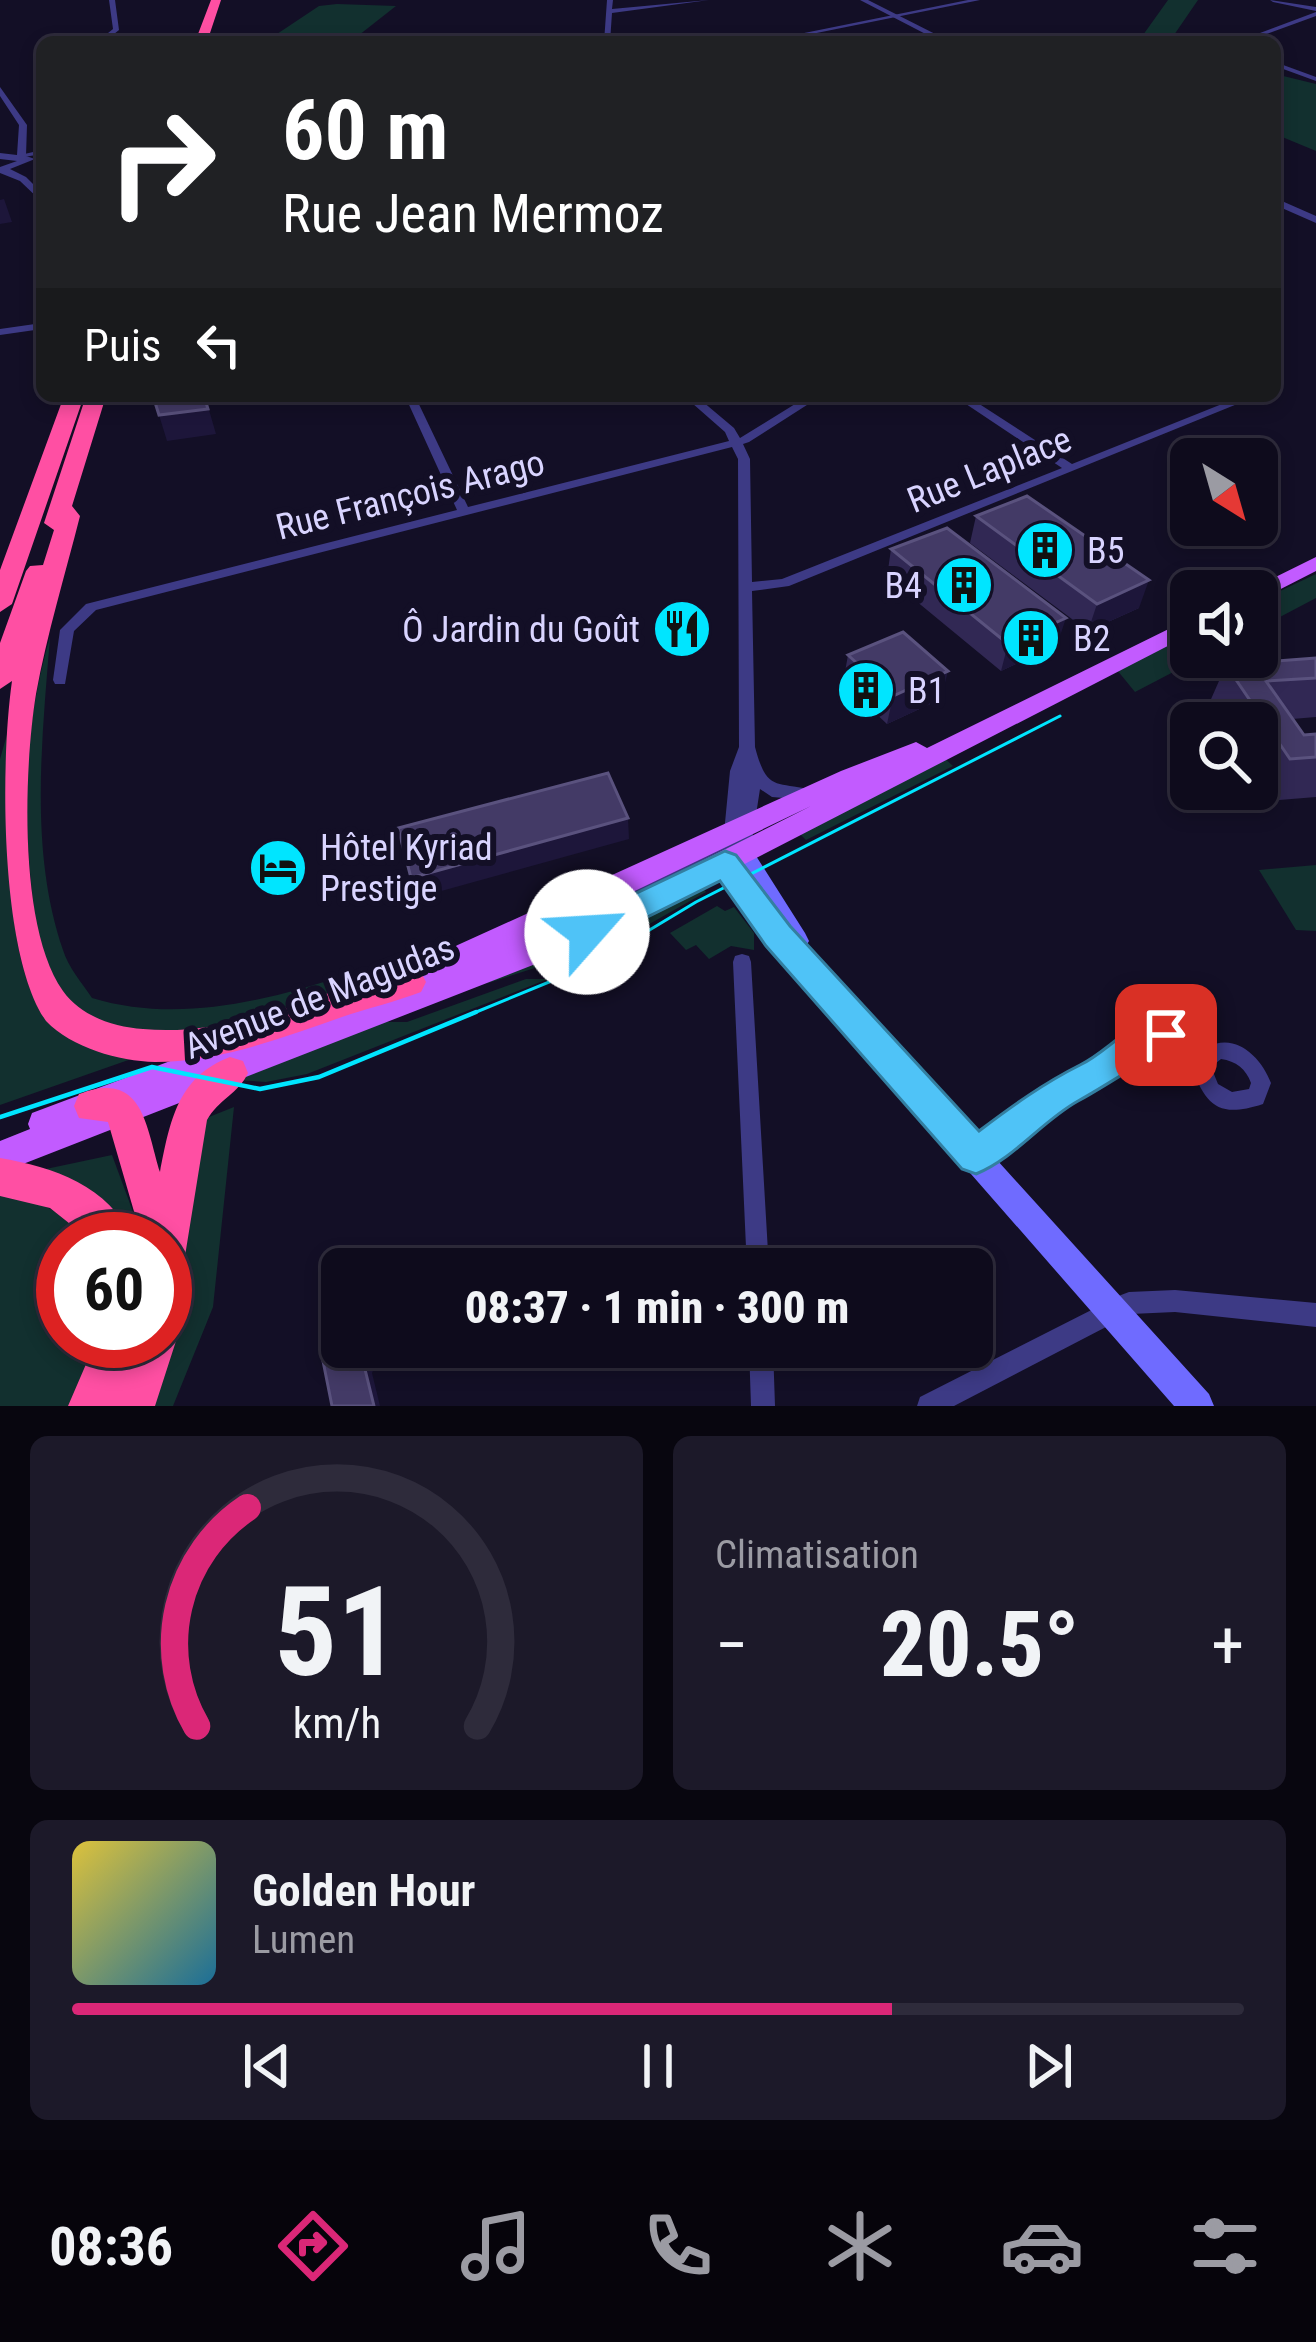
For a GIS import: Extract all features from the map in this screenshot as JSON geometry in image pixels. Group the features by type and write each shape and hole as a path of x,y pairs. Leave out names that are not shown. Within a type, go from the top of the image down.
{"highway":[{"path":"205,36 225,3"},
{"path":"215,36 225,3"},
{"path":"0,604 72,402"},
{"path":"0,680 95,402"},
{"path":"60,508 69,516 19,721 16,799 23,918 50,1000 83,1028 110,1039 176,1046 243,1036 343,998 409,982"},
{"path":"172,1212 189,1118 202,1092 230,1073"},
{"path":"107,1109 151,1212"},
{"path":"0,1177 30,1181 91,1212"},
{"path":"90,1406 106,1368"},
{"path":"134,1406 146,1368"}],"main road":[{"path":"1278,582 1316,563"},
{"name":"Avenue de Magudas","path":"0,1157 737,844 1170,635"},
{"name":"Avenue de Magudas","path":"0,1141 230,1073 536,954 737,844 811,793 1109,665"},
{"path":"883,764 856,785 737,844 778,936 1197,1406"}],"street":[{"path":"108,36 116,30 112,0"},
{"path":"608,36 610,0"},
{"path":"610,10 706,0"},
{"path":"862,0 935,36"},
{"path":"804,36 977,0"},
{"path":"1273,0 1290,1 1316,12"},
{"path":"1255,36 1316,12"},
{"path":"1281,66 1316,79"},
{"path":"1,92 22,125 19,140 2,156"},
{"path":"19,140 30,156"},
{"path":"2,156 30,156"},
{"path":"0,170 30,156"},
{"path":"23,179 30,156"},
{"path":"0,170 23,179 36,193"},
{"path":"1281,204 1316,220"},
{"path":"0,332 36,327"},
{"path":"413,402 464,511"},
{"path":"696,402 739,442 744,459 747,747 754,774 737,844"},
{"name":"Rue François Arago","path":"60,680 67,630 92,607 739,442 806,402"},
{"path":"968,402 1071,468"},
{"name":"Rue Laplace","path":"746,587 784,583 1237,402"},
{"path":"737,844 739,764 747,747"},
{"path":"754,774 772,791 811,793"},
{"path":"742,962 757,1248"},
{"path":"976,1156 1070,1085 1089,1080 1148,1037 1176,1038 1204,1057"},
{"path":"929,1406 1111,1308 1175,1301 1316,1315"},
{"path":"763,1368 765,1400"}],"green space":[{"path":"1168,0 1198,0 1176,36 1142,36"},
{"path":"319,6 396,6 358,36 274,36"},
{"path":"1281,75 1316,84 1316,151 1281,136"},
{"path":"1316,574 1316,598 1278,618 1278,592"},
{"path":"50,637 41,795 46,874 65,956 92,998 136,1007 224,1006 311,986 439,944 444,953 249,1022 193,1032 142,1033 97,1022 64,995 49,969 33,897 28,758"},
{"path":"1170,644 1170,674 1135,692 1117,670"},
{"path":"10,724 10,881 23,965 34,998 61,1026 137,1057 0,1105 0,759"},
{"path":"942,756 953,766 806,840 800,834"},
{"path":"1316,865 1316,931 1296,930 1259,870"},
{"path":"700,884 706,892 561,974 538,967 485,984"},
{"path":"717,906 725,911 734,907 754,933 754,950 731,946 709,959 696,945 686,950 670,933"},
{"path":"526,979 548,979 307,1074 266,1082 237,1080 383,1022 407,1022"},
{"path":"234,1107 213,1307 192,1359 190,1212 204,1119"},
{"path":"112,1155 133,1212 84,1212 27,1173"},
{"path":"0,1194 56,1212 36,1212 36,1368 90,1368 74,1406 0,1406"},
{"path":"188,1368 173,1406 147,1406 160,1371"}],"building":[{"path":"155,402 206,402 208,409 159,415"},
{"path":"1027,496 1149,580 1097,604 976,516"},
{"path":"947,528 1066,618 1008,644 891,549"},
{"path":"903,632 948,671 893,696 848,655"},
{"path":"1316,658 1316,678 1266,681 1304,735 1316,734 1316,757 1290,759 1278,741 1278,702 1251,702 1235,678 1278,678 1278,661"},
{"path":"608,773 628,818 411,878 398,828"},
{"path":"324,1368 365,1368 374,1406 332,1406"}],"tram line":[{"path":"469,1015 593,964 696,902 1060,716"},
{"path":"0,1117 152,1067 260,1089 319,1077 476,1012"}],"place":[{"name":"B5","path":"1045,550"},
{"name":"B4","path":"964,585"},
{"name":"Ô Jardin du Goût","path":"682,629"},
{"name":"B2","path":"1031,638"},
{"name":"B1","path":"866,690"},
{"name":"Hôtel Kyriad Prestige","path":"278,868"}],"route":[{"path":"587,932 725,864 778,936 976,1156 1070,1085 1089,1080 1148,1037 1166,1035"}]}
